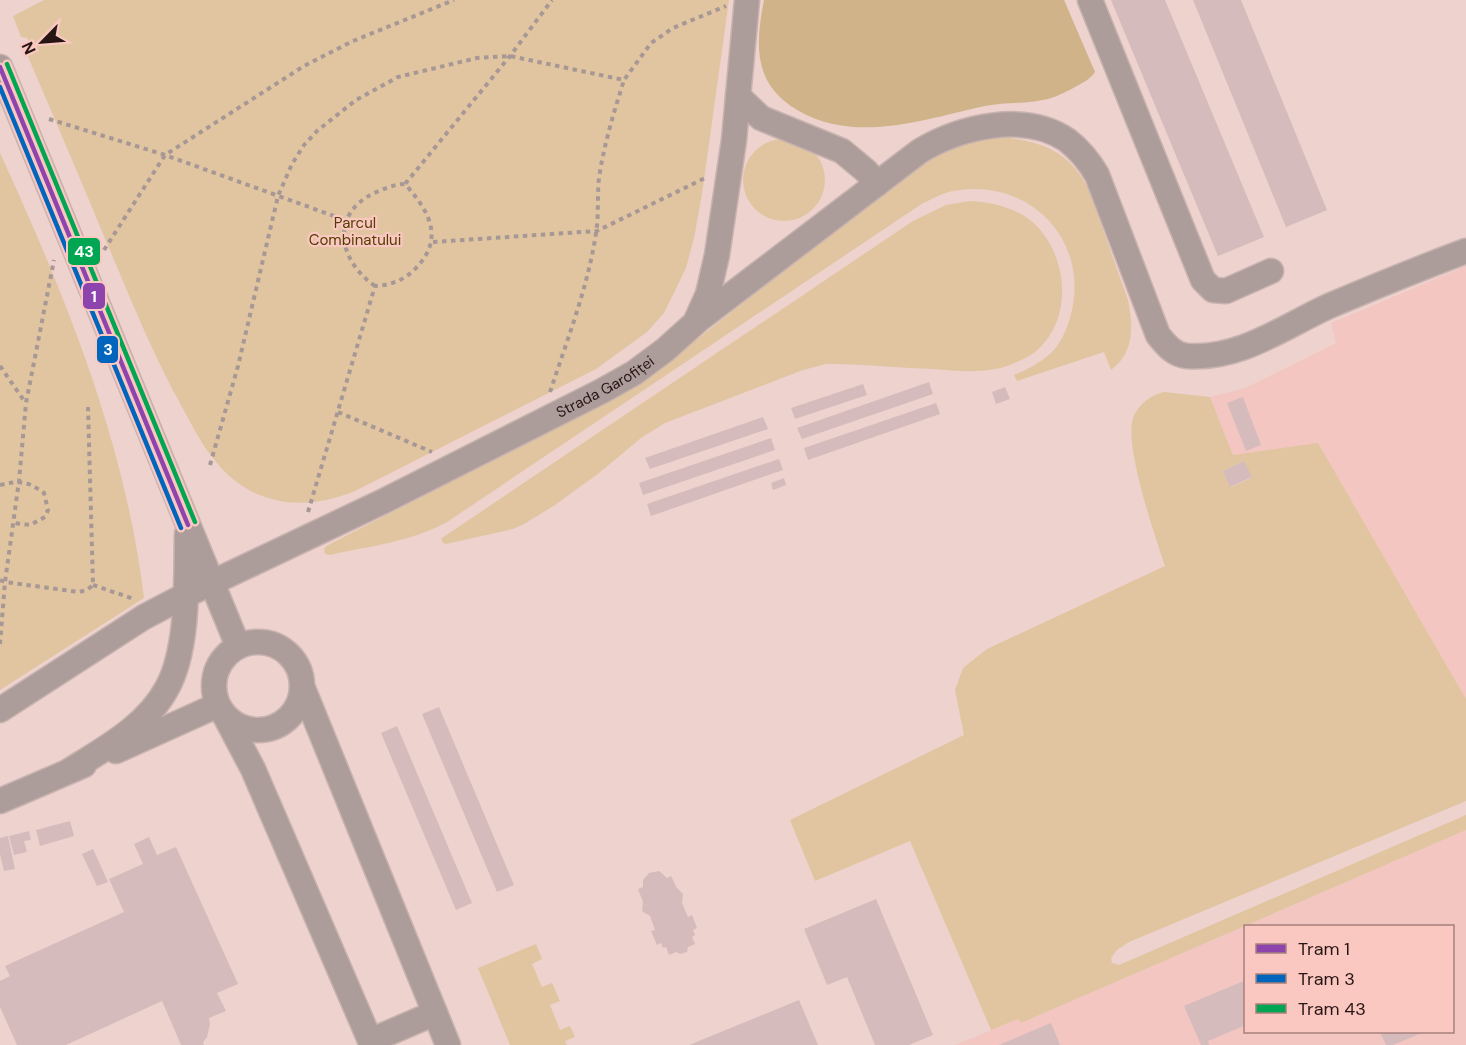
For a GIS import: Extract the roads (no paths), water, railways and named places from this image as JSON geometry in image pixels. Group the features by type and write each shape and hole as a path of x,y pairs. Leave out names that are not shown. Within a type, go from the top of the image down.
{"street":[{"path":"1090,0 1203,280 1213,290 1226,291 1271,271"},
{"name":"Strada Garofiței","path":"0,710 144,617 211,582 384,501 602,391 634,373 665,350 695,323 708,294 717,255 734,140 738,96 739,2"},
{"path":"0,67 238,646"},
{"path":"738,96 761,118 842,151 866,171 877,184"},
{"path":"695,323 908,160 937,141 972,130 997,126 1015,125 1034,128 1065,139 1087,159 1097,175 1158,335 1176,353 1186,356 1209,356 1246,347 1311,314 1466,251"},
{"path":"69,771 131,729 151,710 167,689 177,665 182,640 188,525"},
{"path":"435,1013 371,1043 253,769 221,710 214,692 214,678 218,666 226,655 238,646 250,642 276,645 287,652 295,662 302,686 435,1013 448,1045"},
{"path":"221,710 236,724 248,729 261,730 274,727 294,710 300,698 302,686"},
{"path":"0,801 221,710"}],"tram line":[{"name":"43","path":"7,64 195,522"},
{"name":"1","path":"0,67 188,525"},
{"name":"3","path":"0,87 181,528"}],"park label":[{"name":"Parcul Combinatului","path":"355,232"}]}
